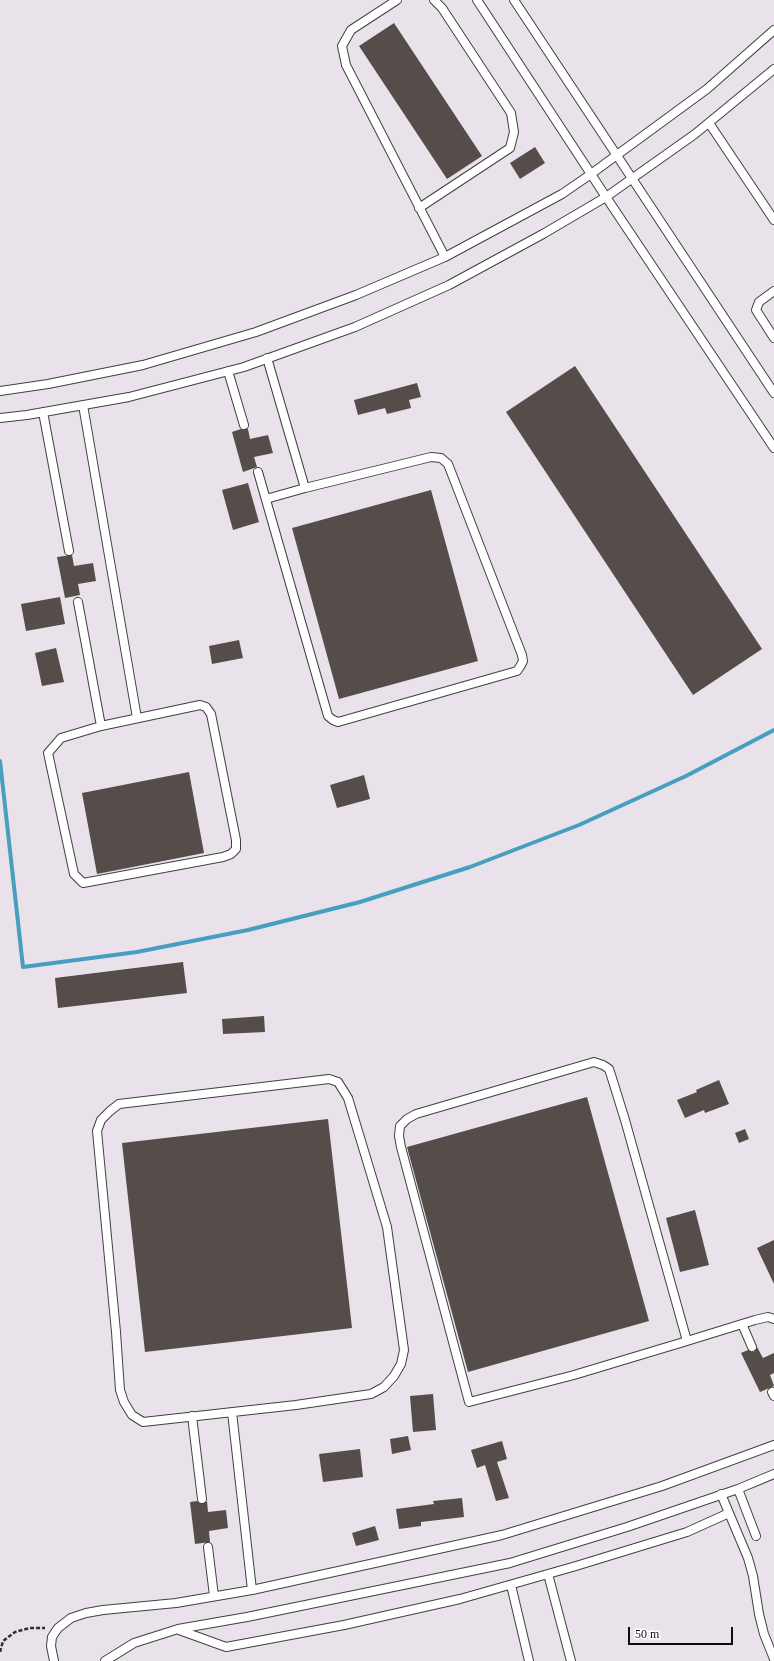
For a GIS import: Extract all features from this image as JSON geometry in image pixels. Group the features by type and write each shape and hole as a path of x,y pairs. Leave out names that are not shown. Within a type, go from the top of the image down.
{"lane":[{"path":"397,0 351,30 342,46 346,65 445,257"},
{"path":"420,208 510,148 514,132 511,113 442,8 434,0"},
{"path":"477,0 606,197 774,448"},
{"path":"514,0 774,393"},
{"path":"0,391 48,384 143,366 256,332 356,295 445,257 562,194 591,174 707,89 774,30"},
{"path":"0,418 129,397 228,371 355,327 448,285 543,234 606,197 709,123 773,73"},
{"path":"709,123 774,220"},
{"path":"774,291 759,302 756,310 774,338"},
{"path":"267,358 305,488"},
{"path":"228,371 244,426"},
{"path":"82,405 137,718"},
{"path":"43,412 69,551"},
{"path":"258,472 328,716 333,720 338,722 517,671 523,661 522,655 448,464 442,458 431,457 266,499"},
{"path":"78,602 101,726"},
{"path":"200,705 206,708 210,714 236,840 236,849 231,854 224,857 83,882 76,878 74,874 48,753 61,738 101,726 137,718 200,705"},
{"path":"687,1341 625,1120 609,1069 594,1062 416,1114 407,1119 400,1126 399,1136 401,1147 469,1402 574,1375 687,1341 742,1324 768,1317 774,1319"},
{"path":"329,1079 338,1082 348,1098 387,1227 404,1350 401,1364 394,1376 384,1387 371,1394 296,1405 232,1412 143,1422 132,1415 124,1402 120,1390 97,1131 101,1120 119,1104 329,1079"},
{"path":"742,1324 752,1347"},
{"path":"232,1412 252,1590"},
{"path":"192,1416 202,1499"},
{"path":"54,1661 51,1646 52,1637 58,1628 71,1618 86,1613 176,1603 252,1590 502,1535 662,1486 774,1445"},
{"path":"105,1661 134,1643 178,1629 247,1617 510,1563 627,1527 774,1474"},
{"path":"738,1488 756,1536"},
{"path":"721,1494 748,1558 764,1634 774,1659"},
{"path":"178,1629 226,1647 344,1625 460,1599 511,1585 687,1532 730,1513"},
{"path":"208,1547 214,1596"},
{"path":"548,1574 572,1661"},
{"path":"511,1585 529,1661"}],"path":[{"path":"0,1652 3,1641 15,1632 30,1628 58,1628"}],"shaded area":[{"path":"0,0 774,0 774,1661 0,1661"}],"building":[{"path":"394,23 482,156 447,179 359,46"},
{"path":"535,147 545,163 520,179 510,163"},
{"path":"575,366 762,649 693,695 506,412"},
{"path":"417,383 421,397 409,400 411,408 387,414 385,408 358,415 354,400"},
{"path":"241,429 248,429 250,439 268,435 273,453 254,457 257,467 243,472 232,432"},
{"path":"248,483 259,522 233,530 222,490"},
{"path":"431,490 478,661 339,699 292,528"},
{"path":"72,555 74,566 93,563 96,581 78,584 80,595 65,598 57,557"},
{"path":"60,597 65,624 26,631 21,604"},
{"path":"239,640 243,658 212,664 209,646"},
{"path":"56,648 64,682 42,686 35,653"},
{"path":"189,772 204,853 97,874 82,793"},
{"path":"364,775 370,799 337,808 330,785"},
{"path":"183,962 187,993 58,1008 55,978"},
{"path":"264,1016 265,1032 223,1034 222,1019"},
{"path":"719,1080 729,1104 705,1113 704,1110 685,1118 677,1100 697,1092 696,1090"},
{"path":"587,1097 649,1321 468,1372 407,1147"},
{"path":"328,1119 352,1328 145,1352 122,1143"},
{"path":"745,1129 749,1139 739,1143 735,1133"},
{"path":"695,1210 709,1265 680,1272 666,1218"},
{"path":"774,1240 774,1284 757,1248"},
{"path":"757,1347 763,1358 774,1353 774,1373 770,1375 774,1386 760,1392 741,1353 748,1350 754,1352"},
{"path":"433,1394 436,1430 413,1432 410,1396"},
{"path":"408,1436 411,1450 392,1454 390,1439"},
{"path":"502,1441 507,1459 497,1462 509,1498 496,1501 485,1465 477,1468 471,1450"},
{"path":"360,1449 363,1477 323,1482 319,1454"},
{"path":"462,1498 464,1517 421,1522 421,1526 399,1529 396,1509 434,1504 433,1501"},
{"path":"197,1501 202,1504 207,1501 208,1512 226,1510 228,1528 209,1531 210,1542 195,1544 190,1502"},
{"path":"375,1526 379,1540 356,1546 352,1533"}],"waterway":[{"path":"0,761 23,967 137,952 248,930 360,902 470,867 579,825 686,776 774,730"}]}
